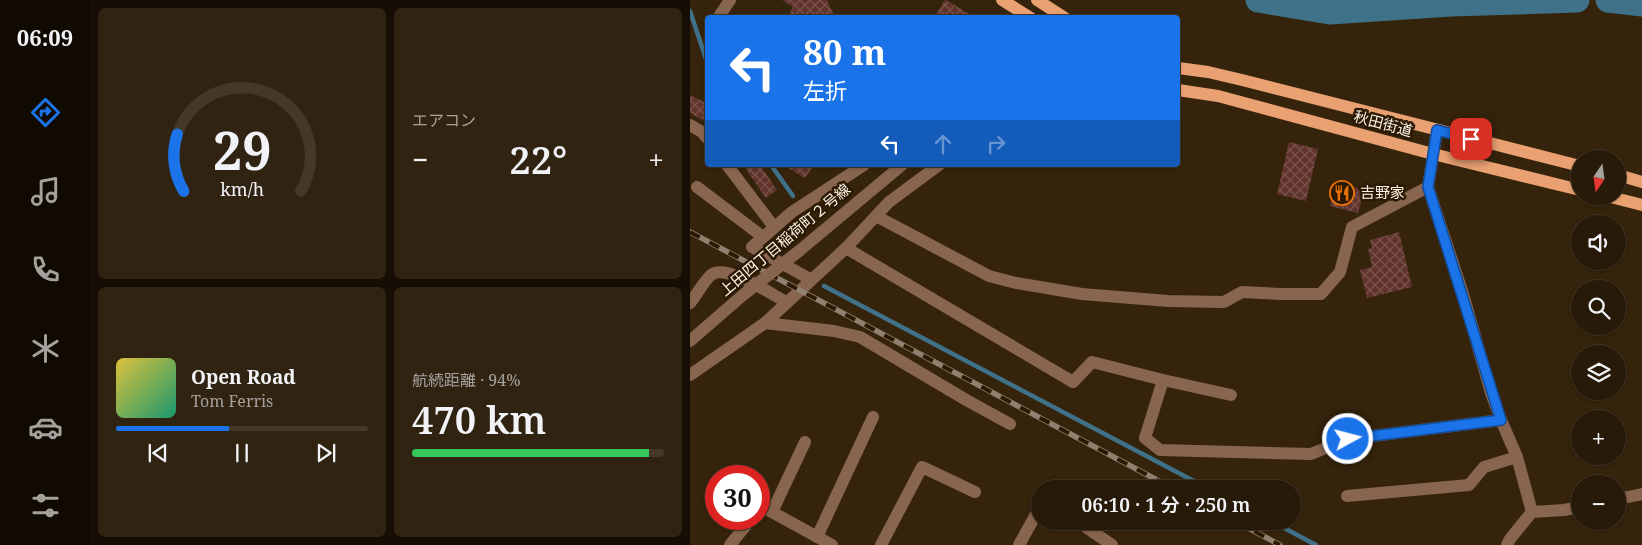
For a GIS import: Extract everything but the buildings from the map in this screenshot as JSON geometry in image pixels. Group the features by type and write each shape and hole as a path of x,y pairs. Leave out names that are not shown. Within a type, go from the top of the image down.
{"main road":[{"path":"1002,0 1026,15"},
{"path":"1037,0 1061,15"},
{"name":"秋田街道","path":"1180,68 1208,72 1242,80 1571,164"},
{"name":"秋田街道","path":"1180,90 1218,96 1433,154 1571,188"},
{"path":"1626,177 1642,182"},
{"path":"1626,201 1642,205"}],"street":[{"path":"720,15 730,0"},
{"path":"690,125 705,136"},
{"path":"1437,130 1428,187 1501,420 1517,457 1532,512"},
{"path":"729,167 774,227"},
{"path":"810,279 752,247 792,212 861,167"},
{"name":"上田四丁目稲荷町２号線","path":"690,341 900,167"},
{"path":"690,375 765,323 810,279 846,248 889,202 936,167"},
{"path":"697,187 763,237"},
{"path":"876,216 989,276 1016,283 1082,294 1168,301 1224,302 1242,292 1321,294 1340,272 1352,227 1428,187"},
{"path":"846,248 1073,382 1092,362 1231,395"},
{"path":"690,303 712,275 720,271 733,274 786,302"},
{"path":"765,323 834,331 860,337 1010,424"},
{"path":"1163,380 1145,438 1160,450 1311,454 1348,439 1501,420"},
{"path":"817,537 873,417"},
{"path":"805,442 772,512 832,545"},
{"path":"1346,496 1469,485 1484,467 1517,457"},
{"path":"881,545 922,467 975,492"},
{"path":"1626,497 1642,494"},
{"path":"1507,545 1532,512 1571,508"},
{"path":"1019,545 1031,523"},
{"path":"730,545 742,530"},
{"path":"1090,530 1112,545"}],"waterway":[{"path":"1258,0 1330,12 1451,4 1577,0"},
{"path":"1608,0 1642,4"},
{"path":"690,11 705,56"},
{"path":"772,167 793,196"},
{"path":"824,286 1192,480"},
{"path":"1288,530 1316,545"}],"railway":[{"path":"690,232 1157,480"},
{"path":"1252,530 1280,545"}],"place":[{"name":"吉野家","path":"1342,193"}],"route":[{"path":"1348,439 1501,420 1428,187 1437,130 1471,139"}]}
